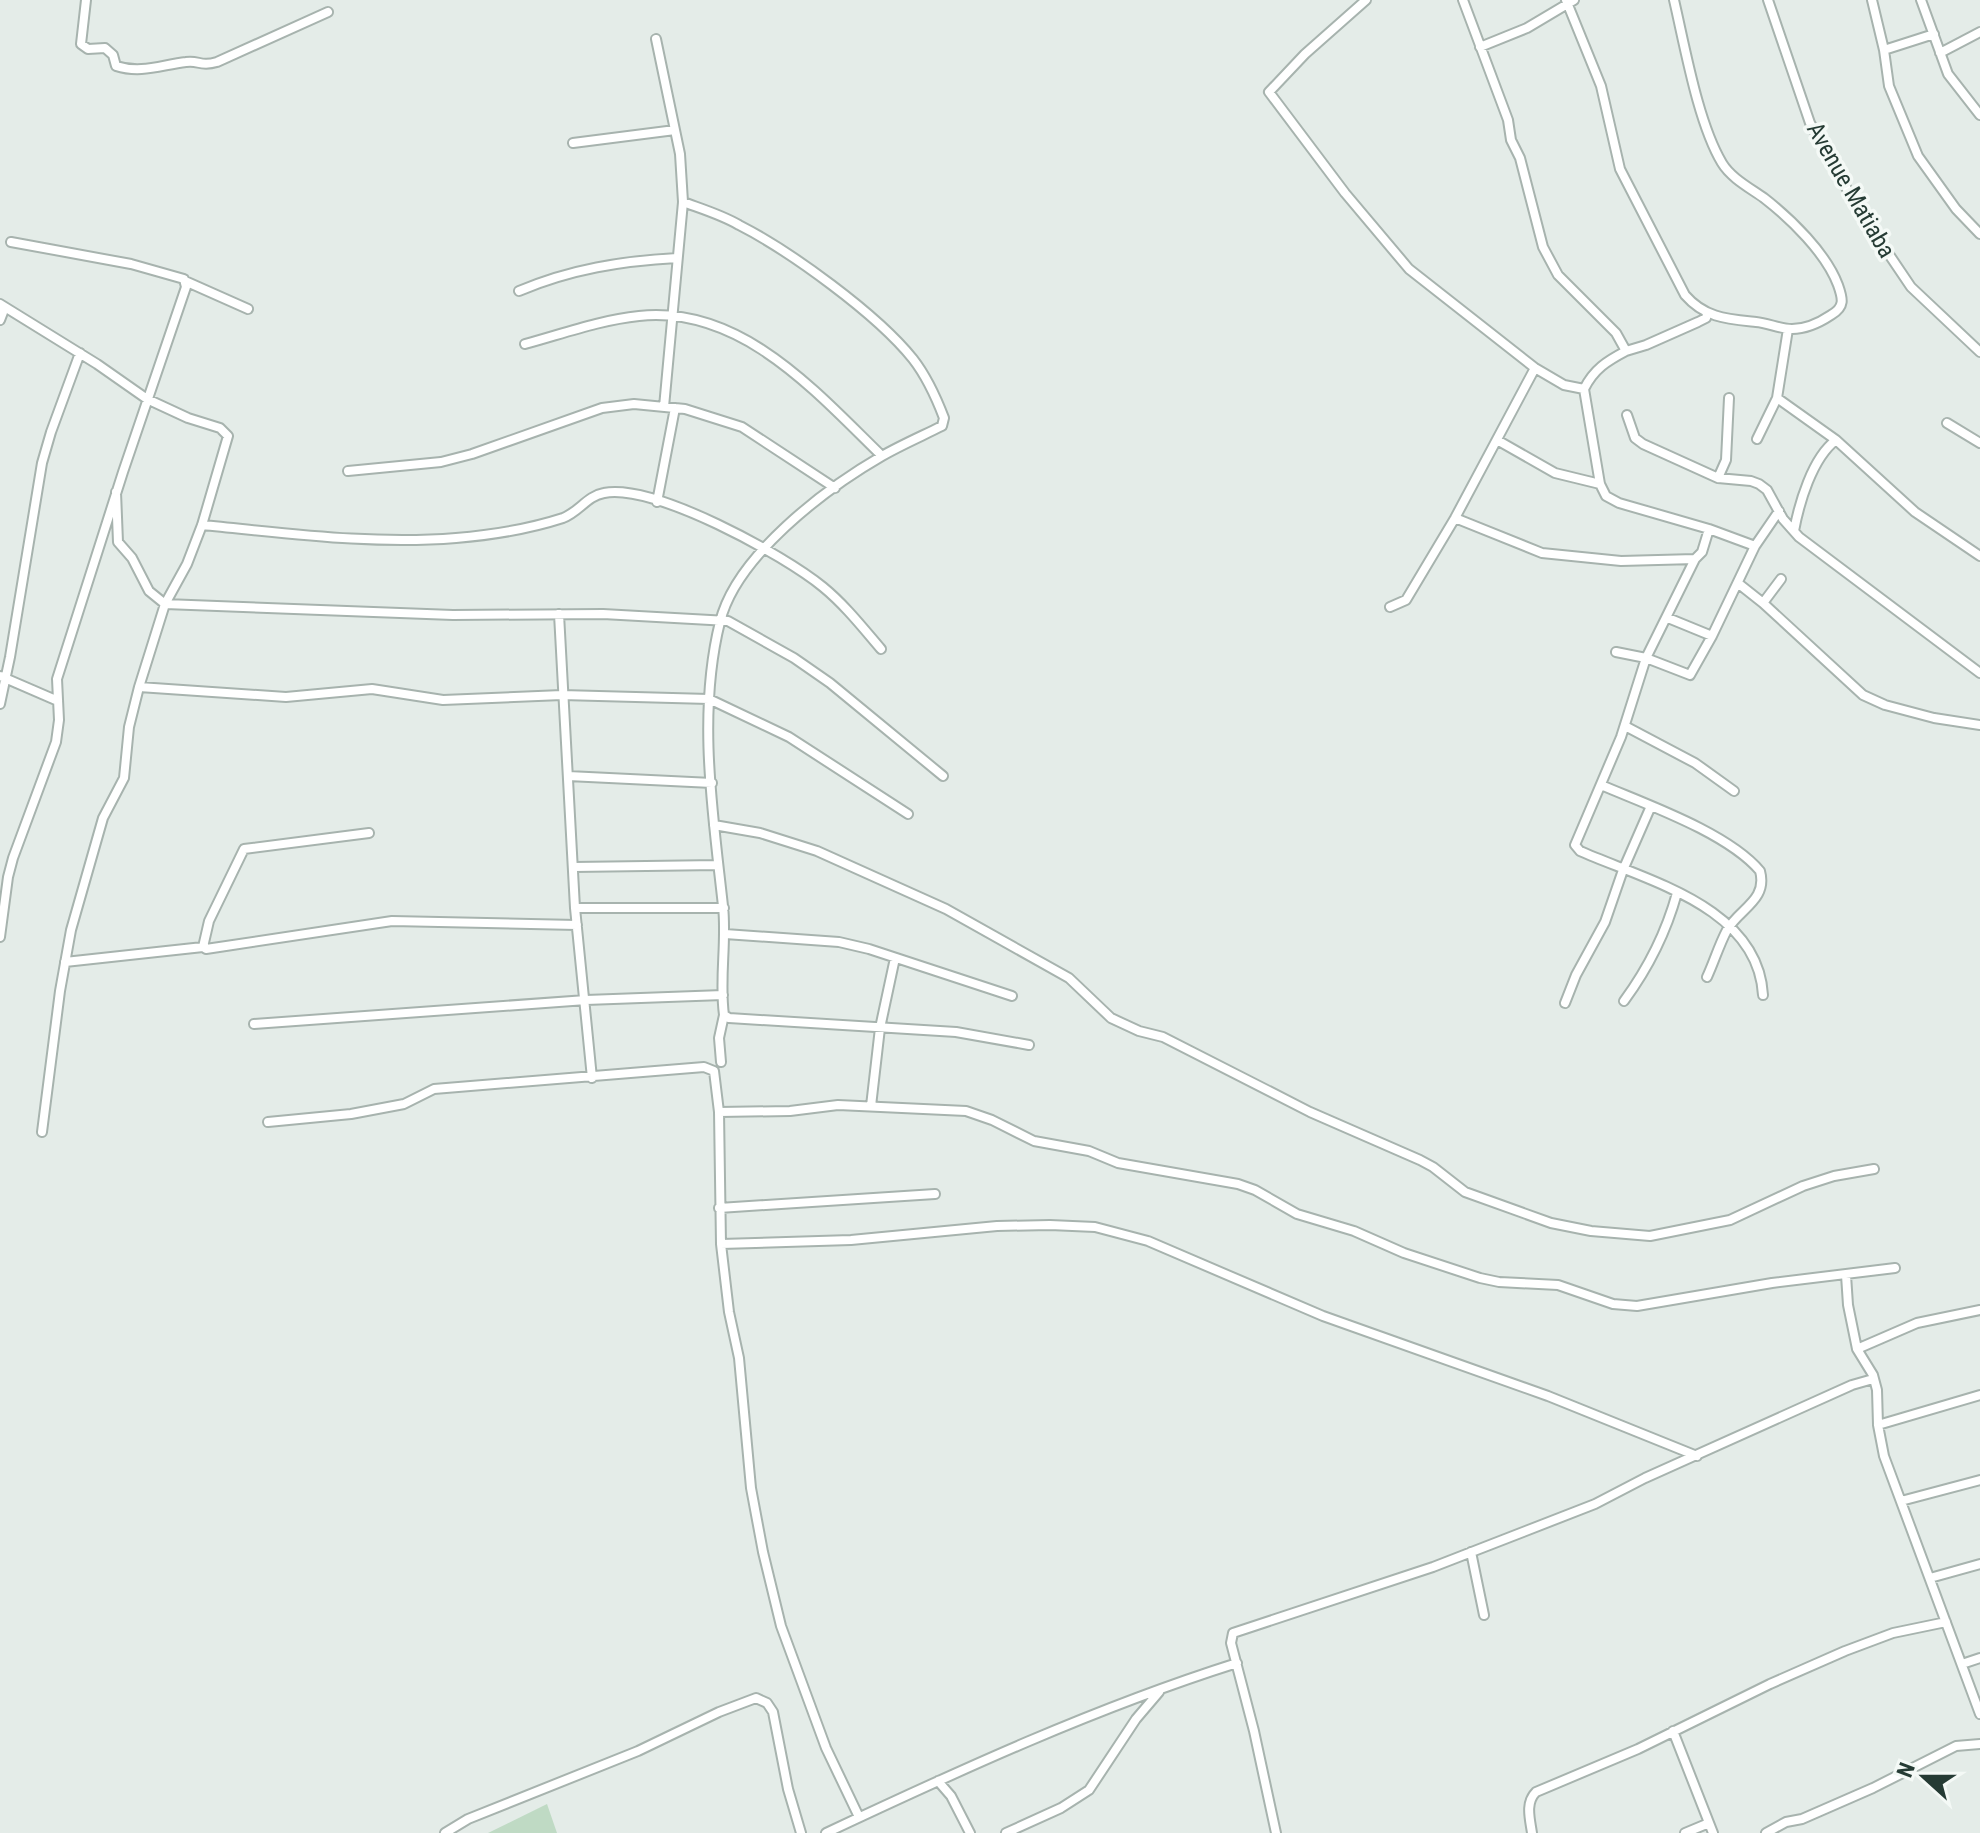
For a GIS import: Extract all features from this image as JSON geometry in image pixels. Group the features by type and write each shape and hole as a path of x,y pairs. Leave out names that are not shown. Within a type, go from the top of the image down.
{"street":[{"path":"86,0 81,44 88,49 105,48 113,55 116,66 133,69 167,67 190,61 202,66 217,62 328,12"},
{"path":"1366,0 1316,44 1269,92 1345,193 1409,269 1535,368 1564,385 1584,389"},
{"path":"1463,0 1508,120 1511,140 1520,158 1543,247 1558,275 1616,333 1626,351"},
{"path":"1480,47 1527,28 1569,1 1601,86 1620,169 1685,295 1707,314 1732,321 1758,322 1788,329 1804,328 1838,311 1843,299 1835,277 1818,251 1787,218 1723,165 1714,149 1697,95 1674,0"},
{"name":"Avenue Matiaba","path":"1768,0 1810,123 1857,207 1921,299 1980,352"},
{"path":"1872,0 1889,86 1918,156 1956,209 1980,234"},
{"path":"1921,0 1955,84 1980,115"},
{"path":"1940,53 1980,32"},
{"path":"1884,50 1934,34"},
{"path":"656,39 675,130 683,202 664,407"},
{"path":"573,143 675,130"},
{"path":"683,202 739,224 812,272 872,318 911,357 936,396 944,423 882,456 786,525 745,572 720,620 709,699 714,825 725,934 724,1015 719,1038 721,1062"},
{"path":"11,242 131,264 185,281 248,309"},
{"path":"519,291 580,269 634,260 677,258"},
{"path":"0,937 11,868 56,742 59,720 57,679 116,492 186,287 185,281"},
{"path":"0,320 3,305 147,399 188,418 220,428 227,439 202,525 187,564 165,604 129,727 124,778 103,818 65,962 42,1132"},
{"path":"1707,314 1698,322 1602,363 1591,376 1584,389 1600,484 1612,500 1755,546"},
{"path":"525,344 642,315 704,323 736,334 779,360 882,456"},
{"path":"1757,439 1777,398 1788,329"},
{"path":"0,704 42,463 80,353"},
{"path":"1390,607 1406,600 1455,518 1535,368"},
{"path":"1718,478 1726,460 1729,398"},
{"path":"1777,398 1836,440 1915,512 1980,556"},
{"path":"348,471 404,467 462,457 602,408 634,404 675,408 742,427 835,488"},
{"path":"657,502 675,408"},
{"path":"1627,415 1635,438 1643,444 1718,478 1759,484 1767,490 1794,531 1980,673"},
{"path":"1947,423 1980,443"},
{"path":"1497,440 1555,473 1600,484"},
{"path":"1794,531 1809,480 1827,448 1836,440"},
{"path":"116,492 118,542 132,558 149,591 165,604 453,615 559,614 734,623 830,683 943,776"},
{"path":"202,525 356,539 456,538 511,531 565,517 575,513 590,498 622,492 698,516 764,547 824,588 881,649"},
{"path":"1616,652 1646,658 1690,675 1739,584 1755,546 1779,511"},
{"path":"1455,518 1523,547 1554,555 1621,561 1695,559"},
{"path":"1709,529 1702,552 1695,559 1646,658 1625,726 1576,841 1576,848 1703,904 1717,914 1752,950 1762,977 1763,995"},
{"path":"1763,603 1781,579"},
{"path":"1739,584 1863,695 1885,705 1934,718 1980,725"},
{"path":"559,614 575,908 592,1078"},
{"path":"1668,618 1712,636"},
{"path":"3,676 58,701"},
{"path":"139,687 286,697 372,689 443,700 562,695 709,699 789,737 908,814"},
{"path":"1625,726 1695,763 1734,791"},
{"path":"568,776 712,783"},
{"path":"1601,785 1651,806 1738,850 1760,871 1761,886 1757,898 1729,927 1707,977"},
{"path":"1565,1003 1576,975 1605,922 1623,870 1651,806"},
{"path":"714,825 795,843 946,909 1069,978 1111,1018 1139,1031 1163,1037 1310,1112 1420,1160 1465,1192 1551,1223 1632,1235 1668,1233 1703,1223 1730,1220 1803,1186 1834,1176 1874,1169"},
{"path":"203,947 215,907 244,849 369,833"},
{"path":"574,867 718,865"},
{"path":"1624,1001 1668,927 1677,893"},
{"path":"575,908 724,908"},
{"path":"65,962 206,949 392,921 577,925"},
{"path":"725,934 839,942 1012,996"},
{"path":"871,1106 880,1028 895,958"},
{"path":"254,1024 586,1000 723,995"},
{"path":"724,1015 729,1018 956,1032 1029,1045"},
{"path":"268,1122 351,1114 404,1104 434,1089 708,1067 716,1074 721,1244 729,1312 739,1358 751,1488 781,1626 826,1748 859,1817"},
{"path":"719,1112 790,1111 825,1105 977,1113 1034,1141 1089,1151 1139,1168 1238,1184 1297,1214 1354,1231 1404,1253 1480,1278 1558,1285 1613,1304 1637,1306 1772,1283 1895,1268"},
{"path":"719,1208 935,1194"},
{"path":"721,1244 851,1240 997,1226 1095,1227 1148,1241 1323,1316 1548,1396 1697,1456"},
{"path":"1846,1275 1848,1305 1857,1349 1873,1375 1877,1390 1878,1425 1884,1456 1980,1714"},
{"path":"1857,1349 1917,1323 1980,1310"},
{"path":"1276,1833 1230,1637 1236,1630 1433,1567 1595,1504 1645,1478 1852,1385 1873,1379"},
{"path":"1878,1425 1980,1395"},
{"path":"1901,1501 1980,1480"},
{"path":"1471,1552 1484,1615"},
{"path":"1930,1578 1980,1564"},
{"path":"1532,1833 1529,1808 1530,1798 1536,1792 1845,1651 1893,1633 1946,1622"},
{"path":"1962,1664 1980,1658"},
{"path":"826,1833 1079,1720 1237,1663"},
{"path":"1006,1833 1061,1808 1089,1790 1151,1699 1169,1685"},
{"path":"445,1833 468,1819 638,1751 756,1698 767,1703 773,1712 788,1789 801,1833"},
{"path":"1673,1731 1713,1833"},
{"path":"1766,1833 1873,1788 1956,1746 1980,1744"},
{"path":"938,1781 951,1796 970,1833"},
{"path":"1685,1833 1709,1823"}],"green space":[{"path":"547,1804 557,1833 488,1833"}]}
